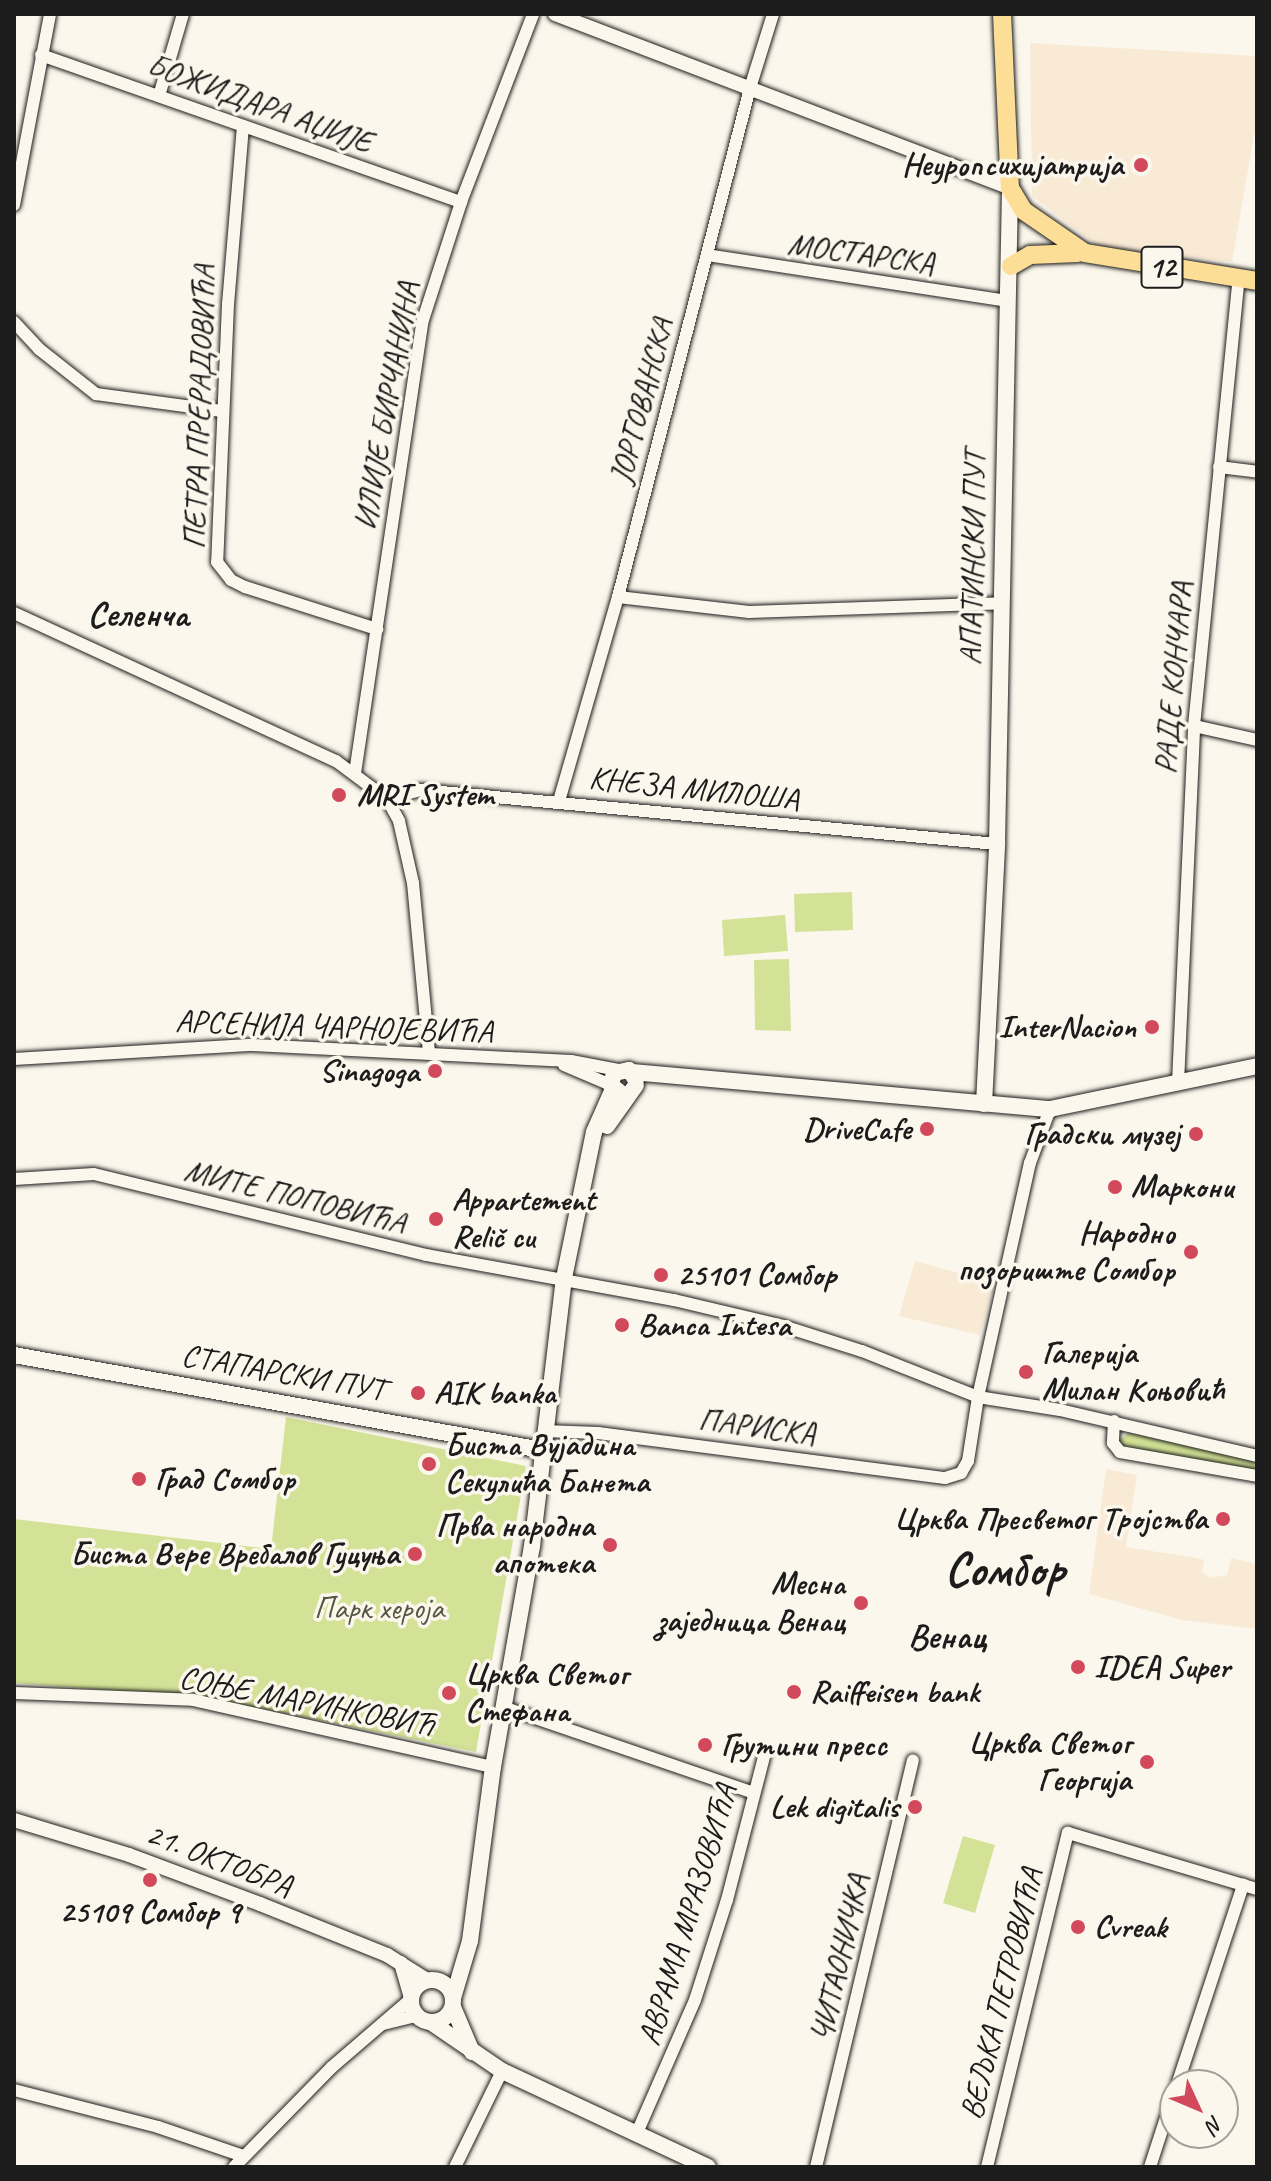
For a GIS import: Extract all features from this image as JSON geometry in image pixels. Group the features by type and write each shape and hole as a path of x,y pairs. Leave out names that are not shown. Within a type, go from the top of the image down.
{"main road":[{"name":"АПАТИНСКИ ПУТ","path":"984,1104 997,844 1011,266 1002,14"},
{"name":"12","path":"1010,188 1031,218 1085,253 1248,280"},
{"path":"1011,266 1030,255 1085,253"},
{"path":"417,2009 443,2020 453,2002 470,1941 493,1767 506,1708 532,1546 564,1278 594,1142 623,1082 687,1083 700,1078 1050,1109 1257,1066"},
{"name":"СТАПАРСКИ ПУТ","path":"14,1353 542,1450"},
{"path":"417,2009 417,1986 464,1963"},
{"path":"430,1980 446,1985 472,2052"},
{"path":"417,2009 502,2071 708,2167"}],"street":[{"path":"14,205 50,14"},
{"path":"159,96 183,14"},
{"name":"ИЛИЈЕ БИРЧАНИНА","path":"355,773 423,320 461,202 533,14"},
{"path":"555,14 1010,188"},
{"name":"ЈОРГОВАНСКА","path":"559,801 618,597 750,88 773,14"},
{"name":"БОЖИДАРА АЏИЈЕ","path":"41,55 461,202"},
{"name":"ПЕТРА ПРЕРАДОВИЋА","path":"243,126 222,411 217,562 223,573 245,587 377,629"},
{"name":"МОСТАРСКА","path":"707,255 1008,301"},
{"name":"РАДЕ КОНЧАРА","path":"1178,1083 1194,726 1219,467 1248,280"},
{"path":"14,322 39,349 84,388 96,394 222,411"},
{"path":"1219,467 1257,472"},
{"path":"618,597 705,609 793,613 1002,603"},
{"path":"14,613 336,761 387,799 399,821 413,883 429,1052"},
{"path":"1194,726 1257,740"},
{"name":"КНЕЗА МИЛОША","path":"387,799 420,790 997,844"},
{"name":"АРСЕНИЈА ЧАРНОЈЕВИЋА","path":"14,1059 253,1045 558,1061 623,1082"},
{"path":"978,1397 1030,1163 1050,1109"},
{"name":"МИТЕ ПОПОВИЋА","path":"14,1179 94,1174 426,1255 564,1278 783,1326 862,1351 978,1397 1114,1421 1257,1456"},
{"name":"ПАРИСКА","path":"544,1431 598,1433 945,1478 961,1473 968,1461 978,1397"},
{"path":"1114,1421 1113,1443 1120,1452 1257,1476"},
{"name":"СОЊЕ МАРИНКОВИЋ","path":"14,1693 193,1700 493,1767"},
{"path":"506,1708 754,1793"},
{"name":"АВРАМА МРАЗОВИЋА","path":"636,2135 695,2000 727,1900 765,1753"},
{"name":"ЧИТАОНИЧКА","path":"816,2167 913,1760"},
{"name":"21. ОКТОБРА","path":"14,1820 129,1855 260,1904 401,1963 430,1980"},
{"name":"ВЕЉКА ПЕТРОВИЋА","path":"987,2167 1068,1833 1243,1885"},
{"path":"1182,2069 1243,1885 1257,1889"},
{"path":"234,2167 376,2026 417,2009 401,1963"},
{"path":"455,2167 502,2071"},
{"path":"14,2090 158,2127 243,2156"},
{"path":"1150,2167 1159,2140"}],"shaded area":[{"name":"Неуропсихијатрија","path":"1030,43 1257,56 1257,118 1232,262 1100,248 1032,196"},
{"path":"915,1261 995,1283 980,1335 899,1316"},
{"path":"1106,1469 1137,1475 1126,1547 1204,1560 1202,1571 1210,1578 1227,1575 1231,1558 1257,1564 1257,1629 1182,1620 1089,1594"}],"green space":[{"path":"852,892 853,930 795,932 794,894"},
{"path":"785,915 788,951 724,956 722,920"},
{"path":"789,959 791,1031 755,1030 754,960"},
{"name":"Парк хероја","path":"286,1417 526,1466 476,1752 205,1697 14,1683 14,1519 271,1549"},
{"path":"1133,1430 1257,1462 1257,1471 1128,1452 1119,1440"},
{"path":"963,1836 995,1845 975,1913 943,1903"}],"place":[{"name":"Неуропсихијатрија","path":"1141,165"},
{"name":"MRI System","path":"339,795"},
{"name":"InterNacion","path":"1152,1027"},
{"name":"Sinagoga","path":"435,1071"},
{"name":"DriveCafe","path":"927,1129"},
{"name":"Градски музеј","path":"1196,1134"},
{"name":"Маркони","path":"1115,1187"},
{"name":"Appartement Relič cu","path":"436,1219"},
{"name":"Народно позориште Сомбор","path":"1191,1252"},
{"name":"25101 Сомбор","path":"661,1275"},
{"name":"Banca Intesa","path":"622,1325"},
{"name":"Галерија Милан Коњовић","path":"1026,1372"},
{"name":"AIK banka","path":"418,1393"},
{"name":"Биста Вујадина Секулића Банета","path":"429,1464"},
{"name":"Град Сомбор","path":"139,1479"},
{"name":"Црква Пресветог Тројства","path":"1223,1519"},
{"name":"Прва народна апотека","path":"610,1545"},
{"name":"Биста Вере Вребалов Гуцуња","path":"415,1554"},
{"name":"Месна заједница Венац","path":"861,1603"},
{"name":"IDEA Super","path":"1078,1667"},
{"name":"Raiffeisen bank","path":"794,1692"},
{"name":"Црква Светог Стефана","path":"449,1693"},
{"name":"Грутини пресс","path":"705,1745"},
{"name":"Црква Светог Георгија","path":"1147,1762"},
{"name":"Lek digitalis","path":"915,1807"},
{"name":"25109 Сомбор 9","path":"150,1880"},
{"name":"Cvreak","path":"1078,1927"}],"district":[{"name":"Селенча","path":"138,615"},
{"name":"Сомбор","path":"1005,1570"},
{"name":"Венац","path":"947,1637"}]}
